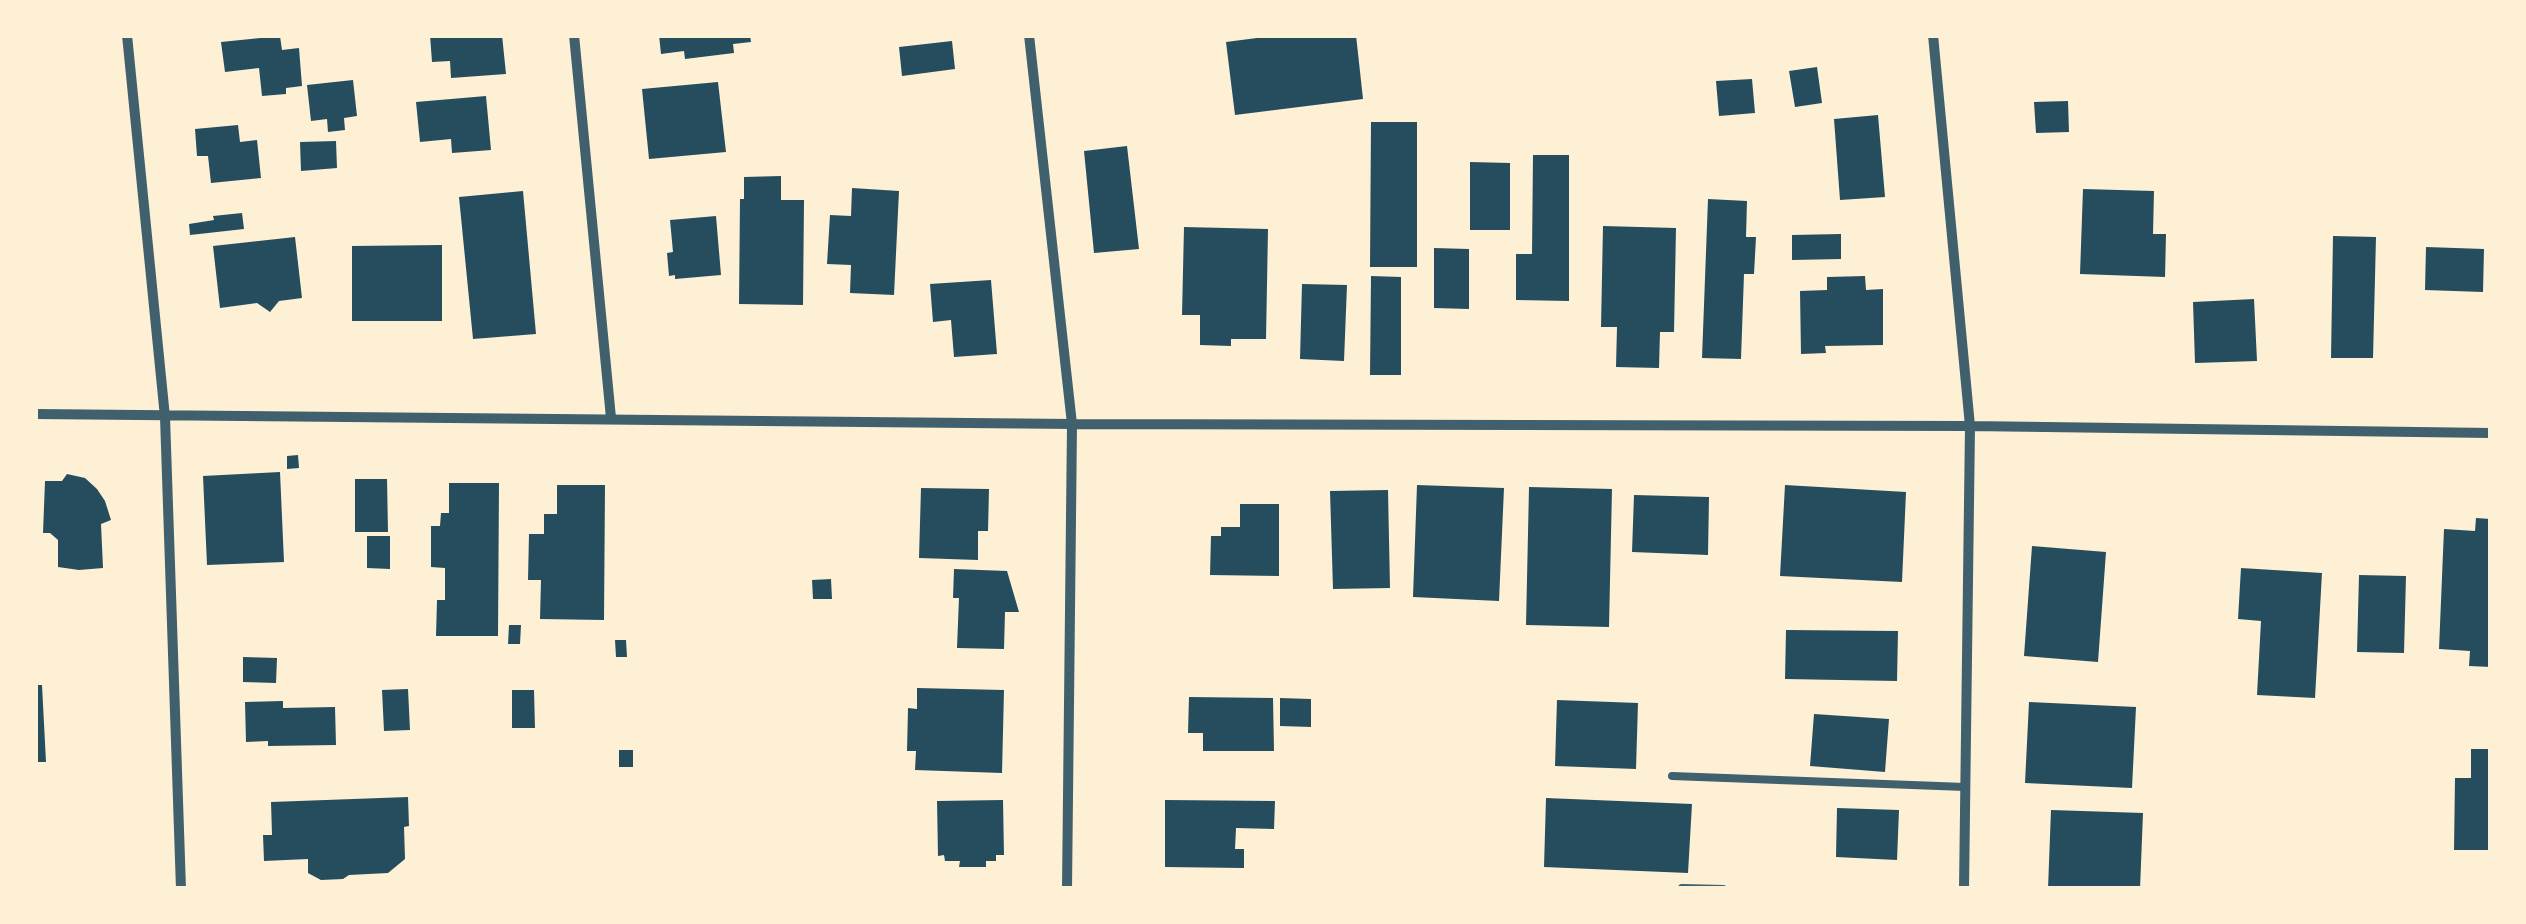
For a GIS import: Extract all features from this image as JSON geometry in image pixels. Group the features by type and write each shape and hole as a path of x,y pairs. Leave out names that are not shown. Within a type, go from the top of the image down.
{"street":[{"path":"127,35 165,417 182,889"},
{"path":"574,35 611,418"},
{"path":"1029,35 1072,424 1067,889"},
{"path":"1934,35 1970,426 1964,889"},
{"path":"35,414 2491,433"}],"lane":[{"path":"1672,776 1965,787"},
{"path":"1682,888 1723,889"}],"building":[{"path":"430,35 502,35 506,74 451,78 450,61 432,62"},
{"path":"659,35 750,35 751,42 733,44 734,53 685,59 684,51 661,54"},
{"path":"1280,35 1356,35 1363,99 1235,115 1226,42"},
{"path":"280,36 282,50 299,48 302,86 286,88 286,94 262,96 259,68 225,72 221,42"},
{"path":"952,41 955,69 902,76 899,47"},
{"path":"1817,67 1822,103 1795,107 1789,71"},
{"path":"1752,79 1755,113 1719,116 1716,81"},
{"path":"353,80 357,116 344,118 345,130 328,132 327,119 311,121 307,85"},
{"path":"718,82 726,152 649,159 642,89"},
{"path":"486,96 491,150 452,153 451,139 420,142 416,102"},
{"path":"2068,101 2069,132 2036,133 2034,102"},
{"path":"1878,115 1885,197 1840,200 1834,119"},
{"path":"1371,122 1417,122 1417,267 1370,267"},
{"path":"238,125 240,142 257,140 261,178 211,183 208,156 197,156 195,129"},
{"path":"336,141 337,168 301,171 300,142"},
{"path":"1127,146 1139,249 1094,253 1084,151"},
{"path":"1533,155 1569,155 1569,301 1516,300 1516,254 1532,254"},
{"path":"1470,162 1510,163 1510,230 1470,230"},
{"path":"781,176 781,200 804,200 803,305 739,304 740,199 744,199 744,177"},
{"path":"852,188 899,191 894,295 850,293 851,265 827,264 830,215 851,216"},
{"path":"2083,189 2154,191 2153,234 2166,234 2165,277 2080,274"},
{"path":"523,191 536,334 473,339 459,197"},
{"path":"1708,199 1747,201 1746,237 1756,237 1754,274 1744,274 1741,359 1702,358"},
{"path":"242,213 244,229 190,235 189,224"},
{"path":"716,216 721,275 675,279 675,275 669,276 667,253 673,252 670,220"},
{"path":"1603,226 1676,228 1674,332 1660,332 1659,368 1616,367 1617,327 1601,327"},
{"path":"1184,227 1268,229 1266,339 1231,339 1231,346 1200,345 1200,315 1182,315"},
{"path":"1841,234 1841,259 1792,260 1792,235"},
{"path":"2333,236 2376,237 2373,358 2331,358"},
{"path":"295,237 302,298 279,301 270,312 257,303 220,308 213,246"},
{"path":"442,245 442,321 352,321 352,246"},
{"path":"2426,247 2484,249 2483,292 2425,290"},
{"path":"1434,248 1469,249 1469,309 1434,308"},
{"path":"1371,276 1401,277 1401,375 1370,375"},
{"path":"1865,276 1866,290 1883,289 1883,345 1825,346 1826,353 1801,354 1800,291 1827,290 1827,277"},
{"path":"991,280 997,354 954,357 951,320 933,322 930,284"},
{"path":"1302,284 1347,285 1344,361 1300,359"},
{"path":"2254,299 2257,361 2195,363 2193,302"},
{"path":"298,455 299,468 287,469 287,456"},
{"path":"280,472 284,562 207,565 203,476"},
{"path":"67,474 85,478 105,501 111,520 101,524 103,568 58,567 58,540 43,533 45,481 62,481"},
{"path":"355,479 387,479 388,532 355,532"},
{"path":"449,483 499,483 498,636 436,636 437,600 445,600 445,568 431,567 431,526 440,526 441,513 449,513"},
{"path":"557,485 605,485 604,620 540,619 541,580 528,580 529,534 544,534 544,514 557,514"},
{"path":"1417,485 1504,488 1499,601 1413,597"},
{"path":"1785,485 1906,492 1902,582 1780,576"},
{"path":"1529,487 1612,489 1609,627 1526,625"},
{"path":"921,488 989,489 988,531 978,531 978,560 919,558"},
{"path":"1388,490 1390,588 1333,589 1330,491"},
{"path":"1634,495 1709,497 1708,555 1632,552"},
{"path":"1240,504 1279,504 1279,576 1210,575 1211,536 1221,536 1221,527 1240,527"},
{"path":"2476,518 2491,519 2491,667 2469,666 2470,651 2439,649 2444,529 2475,531"},
{"path":"367,536 390,536 390,569 367,568"},
{"path":"2032,546 2106,552 2098,662 2024,656"},
{"path":"2241,568 2322,573 2315,698 2257,695 2261,621 2238,619"},
{"path":"954,569 1007,571 1019,612 1005,612 1004,649 957,648 959,598 953,598"},
{"path":"2359,575 2406,576 2404,653 2357,652"},
{"path":"831,579 832,599 813,599 812,580"},
{"path":"509,625 521,625 520,644 508,644"},
{"path":"1786,630 1898,631 1897,681 1785,679"},
{"path":"615,640 626,640 627,657 616,657"},
{"path":"243,657 277,658 276,683 243,682"},
{"path":"35,685 42,685 46,762 35,762"},
{"path":"917,688 1004,690 1002,773 915,770 916,751 907,751 908,708 917,709"},
{"path":"408,689 410,730 384,731 382,690"},
{"path":"512,690 534,690 535,728 512,728"},
{"path":"1189,697 1273,698 1274,751 1203,751 1203,733 1188,733"},
{"path":"1280,698 1311,699 1311,727 1280,726"},
{"path":"1557,700 1638,703 1636,769 1555,766"},
{"path":"283,701 283,708 335,707 336,745 268,746 268,741 246,742 245,702"},
{"path":"2029,702 2136,707 2132,788 2025,783"},
{"path":"1814,714 1889,719 1885,772 1810,766"},
{"path":"2471,749 2491,749 2491,850 2454,850 2455,778 2471,778"},
{"path":"619,750 633,750 633,767 619,767"},
{"path":"408,797 405,859 388,873 321,880 308,873 308,859 264,861 263,835 272,835 271,802"},
{"path":"1546,798 1692,804 1688,873 1544,867"},
{"path":"1003,800 1004,855 996,855 996,861 986,861 986,867 959,867 960,861 945,861 944,855 938,856 937,801"},
{"path":"1165,800 1275,801 1274,829 1236,828 1235,849 1244,849 1244,868 1165,867"},
{"path":"1837,808 1899,810 1897,860 1836,857"},
{"path":"2051,810 2143,813 2140,889 2048,889"}]}
